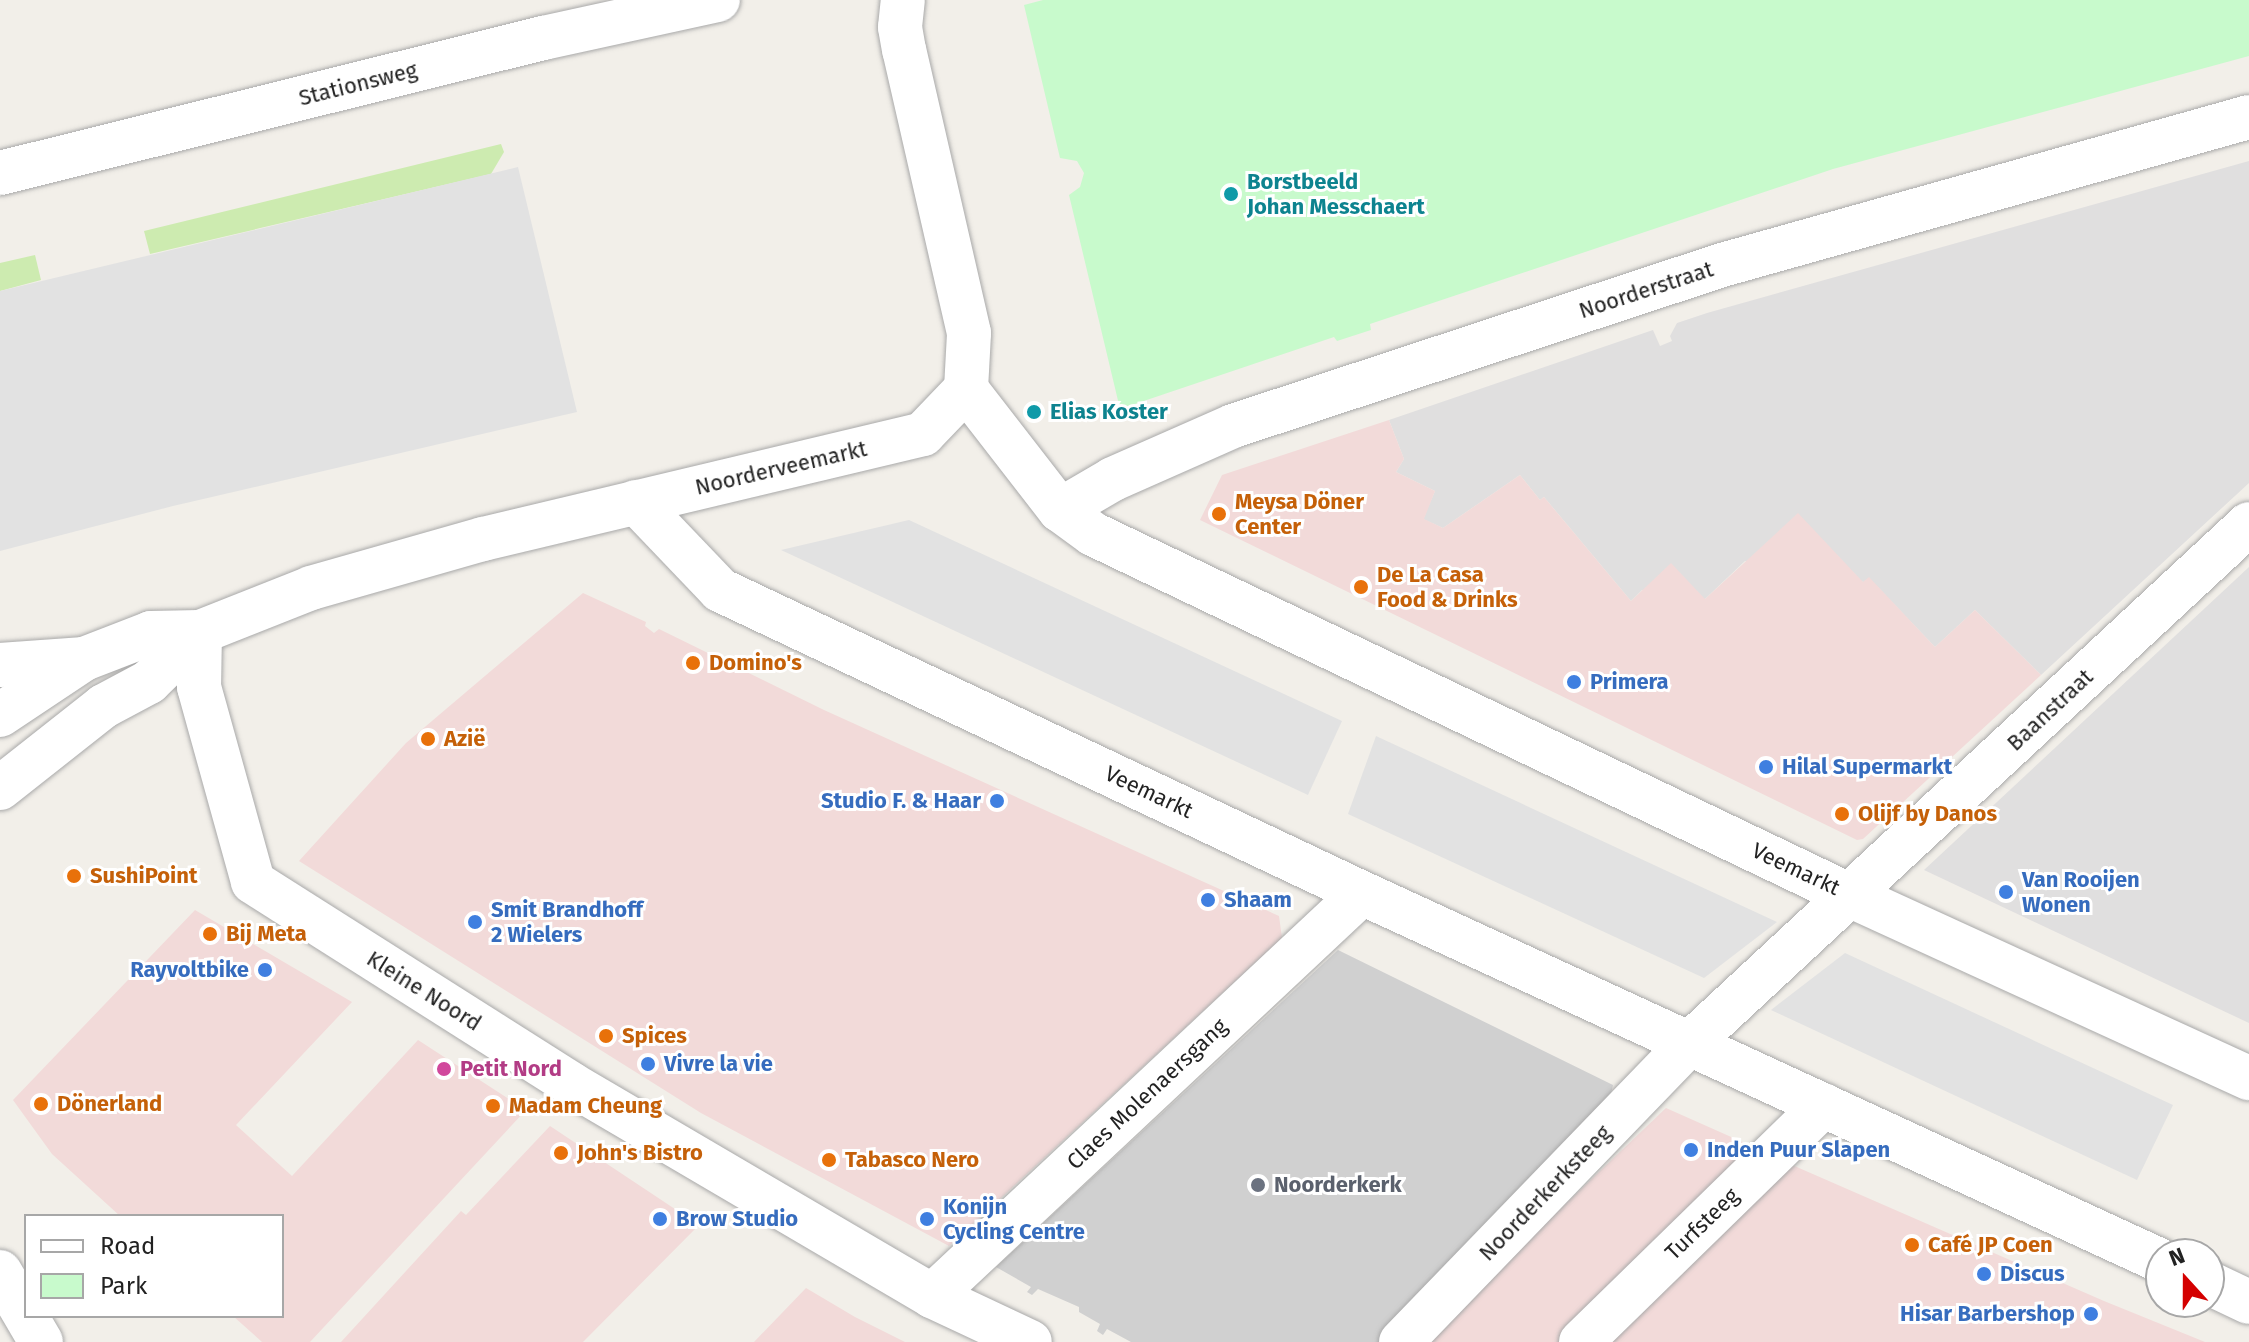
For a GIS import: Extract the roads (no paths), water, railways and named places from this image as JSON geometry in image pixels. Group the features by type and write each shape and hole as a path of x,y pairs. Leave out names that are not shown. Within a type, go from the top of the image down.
{"street":[{"name":"Stationsweg","path":"0,173 543,38 718,0"},
{"path":"903,0 900,27 904,50 969,333 966,389"},
{"name":"Noorderstraat","path":"1060,510 1113,479 1233,426 1278,411 1722,265 2249,117"},
{"name":"Noorderveemarkt","path":"0,715 84,659 151,633 200,632 311,588 483,539 923,434 966,389"},
{"name":"Veemarkt","path":"966,389 1060,510 1093,534 1851,896 2249,1078"},
{"name":"Veemarkt","path":"636,502 720,590 1362,893 2145,1254"},
{"name":"Baanstraat","path":"1851,896 2249,524"},
{"name":"Noorderveemarkt","path":"0,788 104,706 149,682 200,632"},
{"name":"Kleine Noord","path":"200,632 199,687 253,882 571,1084 932,1296 1030,1342"},
{"name":"Noorderveemarkt","path":"0,665 84,659"},
{"name":"Claes Molenaersgang","path":"932,1296 1362,893"},
{"name":"Veemarkt","path":"1689,1044 1851,896"},
{"name":"Noorderkerksteeg","path":"1401,1342 1689,1044"},
{"name":"Turfsteeg","path":"1581,1342 1824,1105"},
{"path":"0,1272 24,1313"},
{"path":"2225,1291 2249,1302"},
{"path":"27,1318 41,1342"}],"place":[{"name":"Borstbeeld Johan Messchaert","path":"1231,194"},
{"name":"Elias Koster","path":"1034,412"},
{"name":"Meysa Döner Center","path":"1219,514"},
{"name":"De La Casa Food & Drinks","path":"1361,587"},
{"name":"Domino's","path":"693,663"},
{"name":"Primera","path":"1574,682"},
{"name":"Azië","path":"428,739"},
{"name":"Hilal Supermarkt","path":"1766,767"},
{"name":"Studio F. & Haar","path":"997,801"},
{"name":"Olijf by Danos","path":"1842,814"},
{"name":"SushiPoint","path":"74,876"},
{"name":"Van Rooijen Wonen","path":"2006,892"},
{"name":"Shaam","path":"1208,900"},
{"name":"Smit Brandhoff 2 Wielers","path":"475,922"},
{"name":"Bij Meta","path":"210,934"},
{"name":"Rayvoltbike","path":"265,970"},
{"name":"Spices","path":"606,1036"},
{"name":"Vivre la vie","path":"648,1064"},
{"name":"Petit Nord","path":"444,1069"},
{"name":"Dönerland","path":"41,1104"},
{"name":"Madam Cheung","path":"493,1106"},
{"name":"Inden Puur Slapen","path":"1691,1150"},
{"name":"John's Bistro","path":"561,1153"},
{"name":"Tabasco Nero","path":"829,1160"},
{"name":"Noorderkerk","path":"1258,1185"},
{"name":"Brow Studio","path":"660,1219"},
{"name":"Konijn Cycling Centre","path":"927,1219"},
{"name":"Café JP Coen","path":"1912,1245"},
{"name":"Discus","path":"1984,1274"},
{"name":"Hisar Barbershop","path":"2091,1314"}]}
